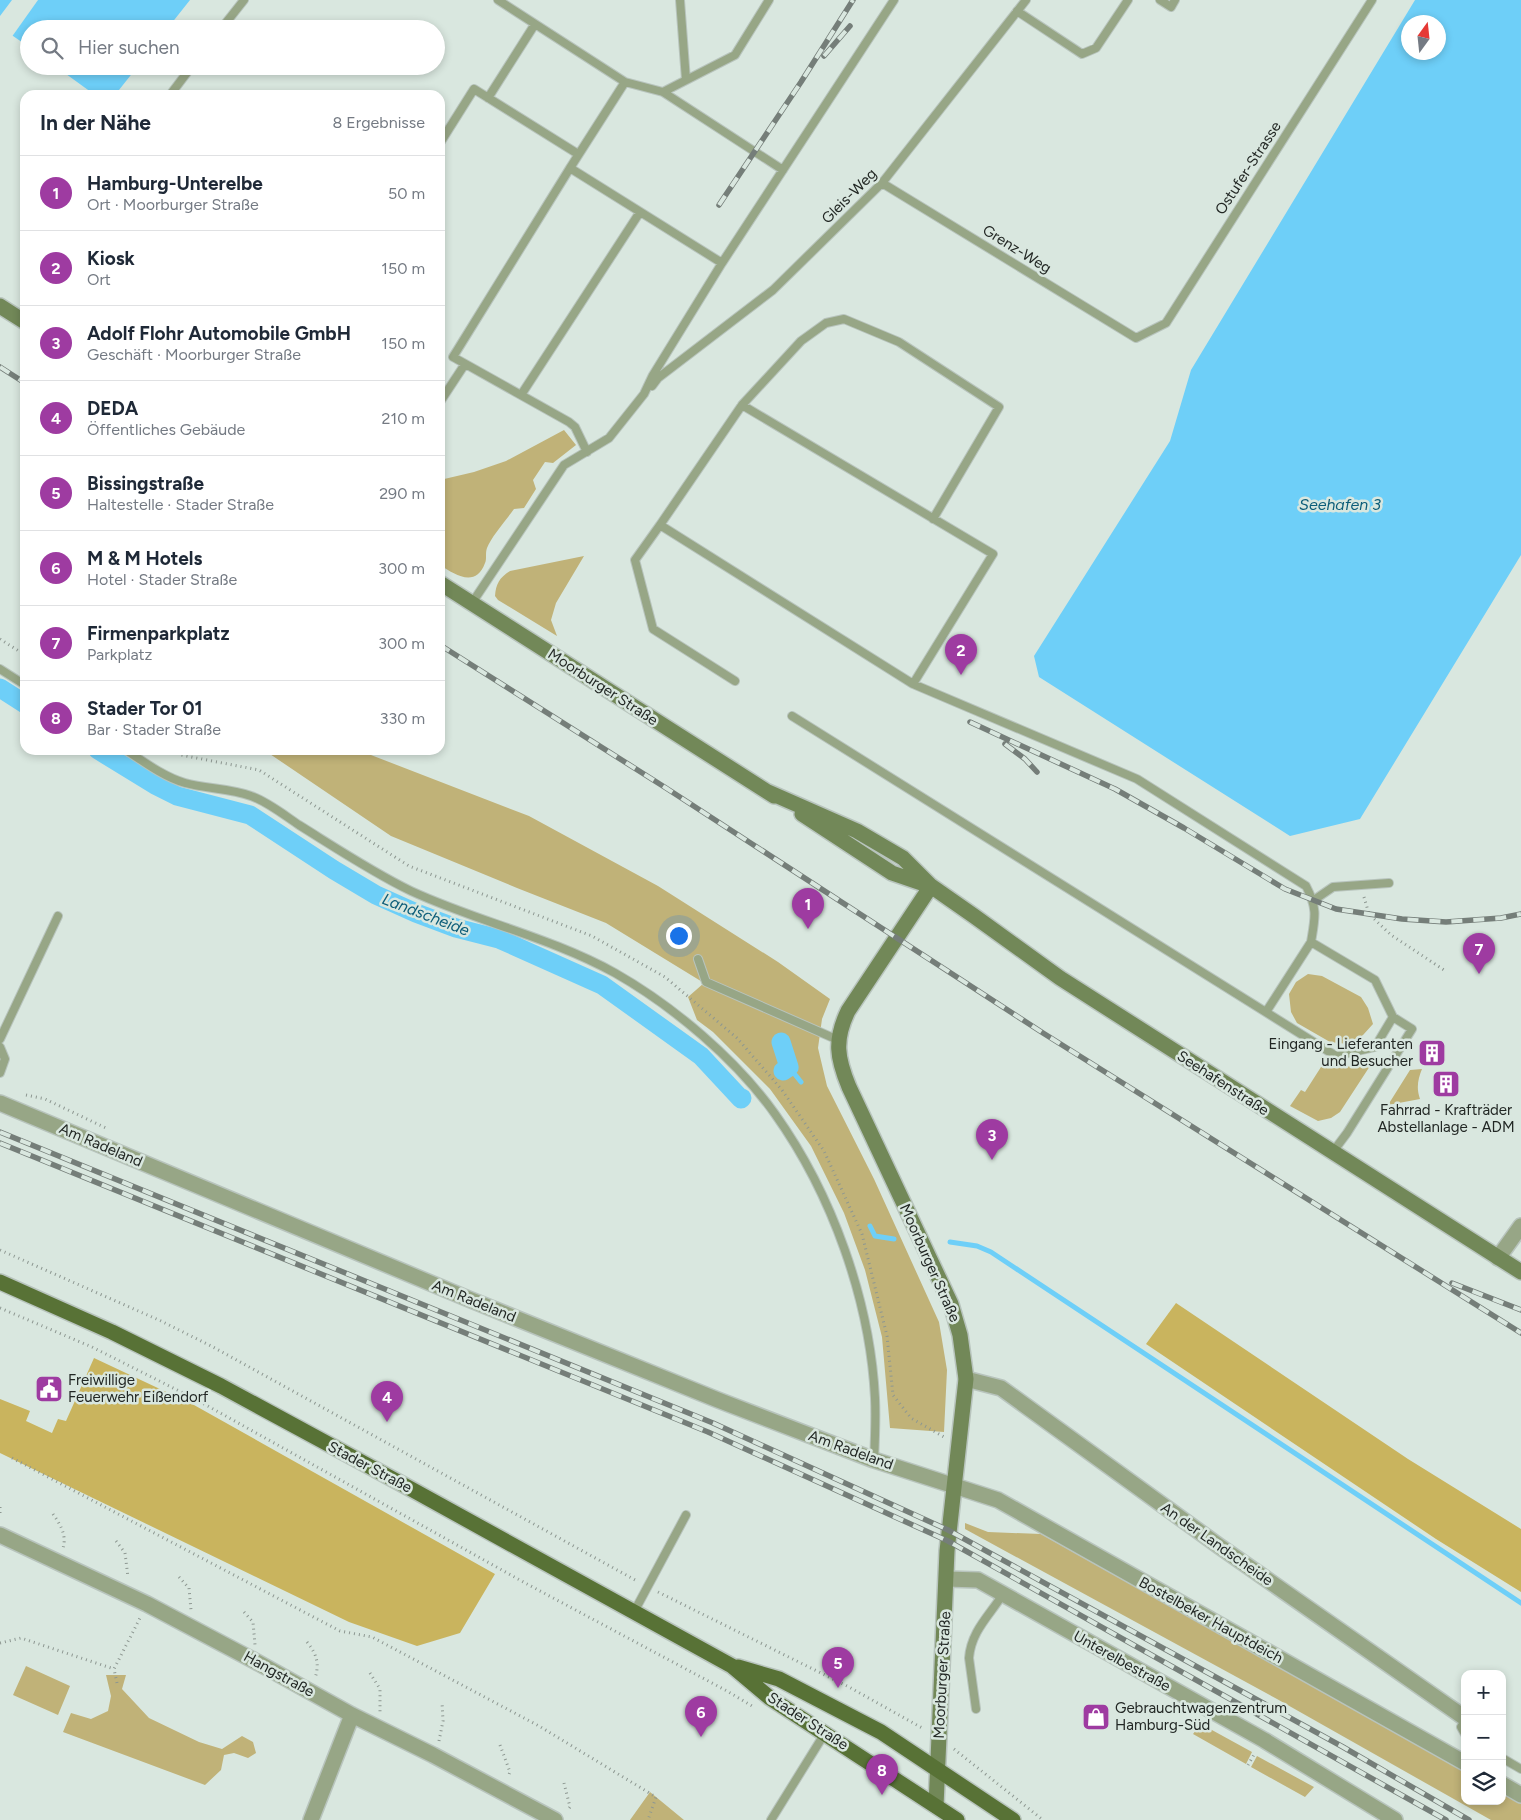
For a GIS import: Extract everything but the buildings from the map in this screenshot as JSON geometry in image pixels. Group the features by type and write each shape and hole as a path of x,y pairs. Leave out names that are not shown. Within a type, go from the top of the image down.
{"main road":[{"path":"0,306 20,319"},
{"name":"Moorburger Straße","path":"445,586 892,873 931,886 848,1011 838,1040 839,1060 845,1078 951,1304 960,1335 966,1379 948,1530 936,1813"},
{"name":"Seehafenstraße","path":"931,886 1060,978 1521,1272"},
{"name":"Stader Straße","path":"0,1282 112,1332 221,1386 732,1666 770,1698 825,1733 936,1813 957,1820"},
{"name":"Stader Straße","path":"732,1666 779,1679 830,1704 880,1732 1013,1820"}],"street":[{"name":"Am Radeland","path":"0,1103 471,1300 718,1400 874,1460 954,1486"},
{"path":"1498,1258 1521,1226"},
{"name":"An der Landscheide","path":"966,1379 1001,1388 1218,1546 1461,1716"},
{"name":"Bostelbeker Hauptdeich","path":"954,1486 998,1500 1461,1761"},
{"name":"Hangstraße","path":"0,1534 187,1624 352,1715 502,1791 561,1817"},
{"name":"Unterelbestraße","path":"947,1579 978,1580 1264,1740 1395,1820"},
{"path":"311,1820 352,1715"},
{"path":"1506,1786 1521,1794"}],"lane":[{"path":"229,20 244,0"},
{"path":"498,0 625,82 664,92 783,170"},
{"path":"680,0 686,80"},
{"path":"664,92 735,55 769,0"},
{"path":"472,603 564,465 609,438 644,394 653,375 722,263 894,0"},
{"name":"Gleis-Weg","path":"644,394 658,378 773,290 882,183 1026,0"},
{"path":"1017,11 1082,54 1096,48 1128,0"},
{"path":"1160,0 1171,7 1175,0"},
{"name":"Ostufer-Strasse","path":"1136,338 1166,323 1372,0"},
{"path":"488,98 535,24"},
{"path":"174,90 185,75"},
{"path":"587,452 575,427 569,422 453,357 578,154 625,82"},
{"path":"445,135 474,89 578,154"},
{"path":"570,168 722,263"},
{"name":"Grenz-Weg","path":"882,183 1136,338"},
{"path":"521,395 640,212"},
{"path":"735,682 653,629 635,560 742,405 801,341 826,323 844,319 899,342 1000,407 933,519"},
{"path":"445,394 465,364"},
{"path":"742,405 993,554 914,684"},
{"path":"660,525 914,684 1137,779 1306,886 1314,900 1315,919 1311,942 1266,1012"},
{"path":"0,669 20,682"},
{"path":"792,716 1336,1056 1375,1047 1393,1017"},
{"path":"134,755 183,783 252,796 393,882 446,907 533,936 578,954 616,974 659,1001 711,1043 740,1073 774,1114 799,1153 824,1201 847,1253 861,1303 868,1344 875,1398 874,1460"},
{"path":"1314,900 1333,887 1390,883"},
{"path":"0,1039 58,916"},
{"path":"1311,942 1375,980 1393,1017 1412,1030 1347,1133 1332,1152"},
{"path":"698,960 706,982 838,1040"},
{"path":"0,1047 6,1059 0,1073"},
{"path":"634,1612 686,1515"},
{"path":"976,1709 969,1658 970,1649 976,1632 1003,1594"},
{"path":"771,1820 825,1733"},
{"path":"1505,1760 1521,1769"}],"path":[{"path":"0,639 20,652"},
{"path":"180,755 259,770 409,866 592,936 665,977 737,1038 782,1090 824,1152 862,1234 887,1336 893,1395 911,1418 957,1444"},
{"path":"1360,884 1369,914 1391,935 1444,970"},
{"path":"0,1250 161,1321 213,1347 648,1587 849,1688 940,1738 1043,1820"},
{"path":"0,1308 92,1347 197,1400 527,1584 728,1691 754,1707"},
{"path":"12,1458 340,1631 372,1636 539,1726 656,1798 648,1820"},
{"path":"0,1507 0,1514"},
{"path":"52,1514 61,1526 64,1544 59,1562"},
{"path":"116,1541 125,1553 130,1596"},
{"path":"179,1577 188,1588 192,1606 187,1624"},
{"path":"117,1683 114,1669 147,1604"},
{"path":"244,1612 253,1622 255,1637 253,1660"},
{"path":"0,1643 21,1638 114,1669"},
{"path":"307,1642 316,1654 317,1671 310,1691"},
{"path":"370,1674 380,1689 382,1704 378,1727"},
{"path":"433,1755 441,1736 443,1721 442,1702"},
{"path":"500,1745 510,1772 502,1791"},
{"path":"1248,1765 1255,1753"},
{"path":"561,1817 570,1807 564,1783"}],"shaded area":[{"path":"564,430 576,445 553,463 545,462 533,480 536,489 524,508 514,509 495,533 486,550 486,561 481,571 471,577 458,575 445,568 445,479 474,472 506,461"},
{"path":"584,556 556,603 551,620 557,636 498,600 495,596 499,582 510,571"},
{"path":"271,755 371,755 529,816 658,886 778,962 830,999 822,1019 818,1048 827,1086 874,1179 939,1322 947,1370 944,1432 890,1428 882,1337 865,1270 844,1213 811,1146 770,1089 713,1032 697,1020 688,997 704,983 606,923 391,836"},
{"path":"1308,974 1322,976 1361,997 1368,1008 1373,1024 1363,1035 1348,1044 1330,1042 1297,1023 1291,1012 1289,994 1296,982"},
{"path":"1370,1066 1340,1112 1331,1118 1318,1121 1290,1106 1301,1090 1305,1092 1321,1067"},
{"path":"1422,1069 1418,1084 1420,1099 1388,1105 1410,1070"},
{"path":"1176,1303 1408,1459 1521,1529 1521,1592 1436,1539 1146,1344"},
{"path":"94,1358 194,1405 495,1574 460,1633 417,1646 349,1622 0,1453 0,1399 30,1411 26,1421 52,1433 58,1419 66,1421"},
{"path":"965,1523 988,1532 1041,1534 1461,1770 1461,1803 1277,1699 965,1529"},
{"path":"26,1666 70,1686 58,1715 13,1695"},
{"path":"106,1675 126,1675 122,1689 149,1718 199,1742 222,1749 242,1736 253,1742 256,1753 248,1758 234,1753 224,1755 221,1770 205,1785 63,1732 71,1713 91,1719 108,1711 111,1696"},
{"path":"1201,1724 1252,1752 1246,1764 1193,1734"},
{"path":"1257,1756 1314,1787 1305,1797 1251,1767"},
{"path":"650,1792 684,1820 630,1820"},
{"path":"1506,1795 1521,1803 1521,1820 1491,1820 1464,1805 1506,1805"}],"water":[{"path":"0,0 190,0 174,20 20,20 20,41 0,27"},
{"name":"Seehafen 3","path":"1415,0 1521,0 1521,555 1360,819 1290,836 1039,677 1034,656 1170,441 1191,370 1401,23 1401,60 1446,60 1446,15 1406,15"},
{"path":"67,75 131,75 119,90 88,90"}],"pier":[{"path":"12,0 38,0 24,20 20,20 20,25 11,38 0,30 0,16"}],"waterway":[{"name":"Landscheide","path":"0,688 20,701"},
{"name":"Landscheide","path":"106,755 177,796 250,815 376,895 456,928 499,939 602,985 701,1056 742,1098"},
{"name":"Landscheide","path":"781,1042 789,1067 783,1071"},
{"path":"789,1067 801,1082"},
{"path":"870,1226 875,1236 894,1239"},
{"path":"950,1242 977,1246 991,1252 1521,1603"}],"railway":[{"path":"719,205 853,0"},
{"path":"824,56 850,26"},
{"path":"0,367 20,380"},
{"path":"445,648 666,788 1043,1033 1521,1333"},
{"path":"970,722 1115,789 1285,889 1336,909 1402,919 1446,922 1501,918 1521,914"},
{"path":"1005,744 1025,759 1037,772"},
{"path":"0,1132 713,1423 948,1530 1343,1747 1469,1820"},
{"path":"0,1143 708,1432 948,1541 1446,1820"},
{"path":"1452,1283 1521,1310"}],"place":[{"name":"Kiosk","path":"961,675"},
{"name":"Hamburg-Unterelbe","path":"808,929"},
{"name":"Firmenparkplatz","path":"1479,974"},
{"name":"Eingang - Lieferanten und Besucher","path":"1432,1053"},
{"name":"Fahrrad - Krafträder Abstellanlage - ADM","path":"1446,1084"},
{"name":"Adolf Flohr Automobile GmbH","path":"992,1160"},
{"name":"Freiwillige Feuerwehr Eißendorf","path":"49,1389"},
{"name":"DEDA","path":"387,1422"},
{"name":"Bissingstraße","path":"838,1688"},
{"name":"Gebrauchtwagenzentrum Hamburg-Süd","path":"1096,1717"},
{"name":"M & M Hotels","path":"701,1737"},
{"name":"Stader Tor 01","path":"882,1795"}]}
